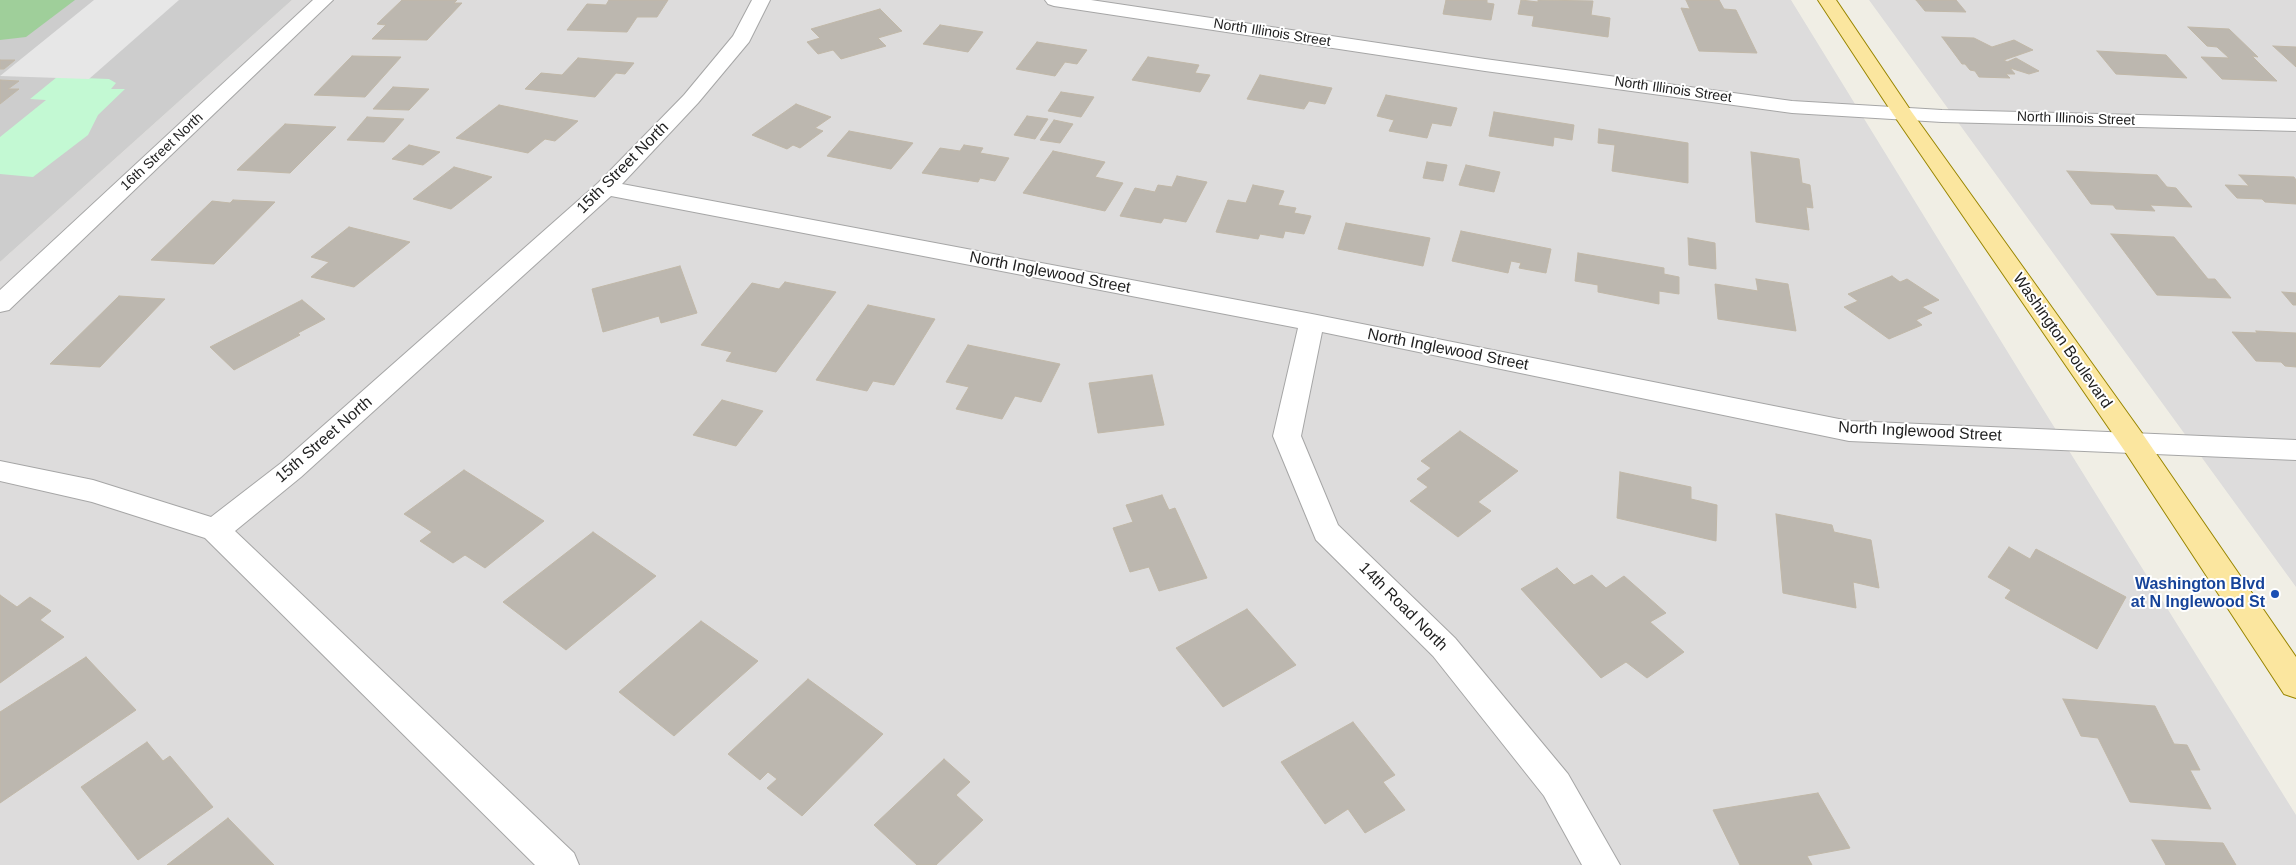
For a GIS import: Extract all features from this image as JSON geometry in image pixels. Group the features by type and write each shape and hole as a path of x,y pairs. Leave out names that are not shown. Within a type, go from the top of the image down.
{"main road":[{"name":"Washington Boulevard","path":"1827,0 1903,114 2134,443 2296,684"}],"street":[{"name":"16th Street North","path":"0,304 324,0"},
{"name":"15th Street North","path":"215,530 291,470 606,188 691,99 742,38 761,0"},
{"name":"North Illinois Street","path":"1054,0 1485,65 1783,106 1903,114 2296,125"},
{"name":"North Inglewood Street","path":"606,188 1312,322 1849,431 2296,450"},
{"name":"14th Road North","path":"1312,322 1287,436 1326,532 1444,647 1556,785 1602,865"},
{"path":"0,471 93,491 215,530 561,865"}],"shaded area":[{"path":"0,0 292,0 0,262"},
{"path":"94,0 179,0 89,79 0,76"},
{"path":"292,0 1791,0 2296,815 2296,865 0,865 0,262"},
{"path":"1869,0 2296,0 2296,587"}],"green space":[{"path":"0,0 75,0 26,37 0,40"},
{"path":"57,77 109,79 116,83 111,89 125,89 98,115 88,135 33,177 0,174 0,137 46,100 30,99"}],"building":[{"path":"402,0 457,0 454,3 462,3 427,40 372,39 386,25 377,24"},
{"path":"609,0 668,0 657,17 637,17 627,32 567,30 587,4 606,5"},
{"path":"1446,0 1487,0 1487,3 1494,4 1491,20 1443,14"},
{"path":"1521,0 1538,2 1538,0 1593,1 1591,15 1610,18 1608,37 1532,26 1534,16 1518,14"},
{"path":"1686,0 1719,0 1724,9 1736,10 1757,53 1699,51 1681,8 1690,9"},
{"path":"1916,0 1956,0 1966,12 1925,11"},
{"path":"880,9 902,31 878,38 886,46 841,59 833,50 818,54 807,42 820,38 811,29"},
{"path":"940,25 983,32 968,52 923,44"},
{"path":"2188,27 2229,29 2258,57 2252,56 2277,81 2222,79 2201,57 2229,58 2217,47 2207,46"},
{"path":"1942,37 1974,38 1992,47 2014,40 2033,50 2004,60 2007,62 2016,58 2039,71 2029,74 2010,68 2015,74 2006,74 2010,78 1979,77 1975,71 1962,64"},
{"path":"1037,42 1087,50 1077,64 1065,62 1055,76 1016,69"},
{"path":"2273,46 2296,47 2296,67"},
{"path":"2097,51 2166,55 2187,78 2116,74"},
{"path":"352,56 401,57 365,97 314,95"},
{"path":"1148,57 1199,65 1195,73 1210,75 1200,92 1132,80"},
{"path":"578,58 634,63 625,74 616,73 595,97 525,89 541,73 562,75"},
{"path":"0,60 15,60 4,69 0,69"},
{"path":"1260,75 1332,88 1325,104 1309,101 1304,109 1247,99"},
{"path":"0,80 19,81 8,89 19,89 0,104"},
{"path":"393,87 429,89 409,110 373,109"},
{"path":"1061,92 1094,97 1081,117 1048,111"},
{"path":"1386,95 1457,108 1451,126 1432,123 1427,138 1389,131 1394,120 1377,116"},
{"path":"796,104 831,117 815,128 823,131 800,148 793,145 787,149 752,135"},
{"path":"499,105 578,121 555,141 545,139 528,153 456,138"},
{"path":"1494,112 1574,125 1572,140 1554,137 1553,146 1489,136"},
{"path":"1027,116 1048,119 1035,139 1014,135"},
{"path":"367,117 404,119 384,142 347,140"},
{"path":"1054,120 1073,124 1060,143 1040,140"},
{"path":"285,124 336,127 290,173 237,170"},
{"path":"1599,129 1688,143 1688,183 1612,171 1615,145 1598,143"},
{"path":"849,131 913,143 891,169 827,156"},
{"path":"409,145 440,152 423,165 392,159"},
{"path":"964,145 983,148 980,153 1009,158 995,181 980,178 978,182 922,173 940,148 960,151"},
{"path":"1053,151 1105,162 1095,177 1123,183 1105,211 1023,193"},
{"path":"1751,152 1799,159 1802,183 1810,185 1813,208 1806,207 1809,230 1756,222"},
{"path":"1427,162 1447,165 1443,181 1423,178"},
{"path":"1466,165 1500,172 1494,192 1459,185"},
{"path":"454,167 492,177 451,209 413,199"},
{"path":"2067,171 2157,175 2167,187 2176,188 2192,207 2150,205 2155,211 2116,209 2113,205 2091,204"},
{"path":"2239,175 2294,177 2296,180 2296,204 2265,202 2262,199 2237,198 2225,185 2249,186"},
{"path":"1177,176 1207,182 1186,222 1164,218 1161,223 1120,216 1135,188 1155,192 1158,185 1172,187"},
{"path":"1253,185 1284,191 1278,205 1296,208 1294,213 1311,216 1304,234 1285,231 1283,238 1260,234 1258,239 1216,232 1228,200 1246,203"},
{"path":"233,200 275,202 214,264 151,260 212,201 230,203"},
{"path":"1346,223 1430,238 1423,266 1338,249"},
{"path":"349,227 410,242 354,287 311,277 329,262 311,257"},
{"path":"1461,231 1551,249 1546,273 1519,268 1521,263 1511,261 1508,273 1452,261"},
{"path":"2111,234 2174,237 2208,279 2215,279 2231,298 2157,295"},
{"path":"1688,238 1715,243 1716,269 1689,265"},
{"path":"1578,253 1664,268 1664,274 1679,277 1679,294 1659,291 1659,304 1598,292 1598,285 1575,281"},
{"path":"680,266 697,313 661,323 659,316 603,332 592,289"},
{"path":"1892,276 1900,282 1907,279 1939,300 1922,307 1932,313 1916,320 1922,325 1889,339 1844,307 1858,301 1848,294"},
{"path":"1756,279 1788,284 1796,331 1718,319 1715,284 1758,291"},
{"path":"785,282 836,292 776,372 726,361 732,352 701,345 752,283 779,289"},
{"path":"2282,292 2296,293 2296,305 2293,305"},
{"path":"119,296 165,299 100,367 50,364"},
{"path":"302,300 325,319 298,333 300,335 234,370 210,347"},
{"path":"868,305 935,319 894,385 873,381 867,391 816,380"},
{"path":"2256,331 2296,333 2296,367 2285,366 2281,362 2256,361 2232,332 2257,333"},
{"path":"968,345 1060,364 1041,402 1015,396 1002,419 956,409 969,387 946,382"},
{"path":"1152,375 1164,425 1098,433 1089,383"},
{"path":"722,400 763,411 736,446 693,435"},
{"path":"1460,431 1518,471 1478,502 1491,511 1458,537 1410,501 1428,487 1417,479 1431,468 1421,461"},
{"path":"464,470 544,521 485,568 465,555 453,563 420,541 432,532 404,514"},
{"path":"1620,472 1691,487 1691,499 1717,505 1716,541 1617,518"},
{"path":"1162,495 1169,510 1175,508 1207,578 1159,591 1149,567 1130,572 1113,528 1133,522 1126,505"},
{"path":"1776,514 1832,525 1834,532 1871,540 1879,588 1853,582 1856,608 1783,593"},
{"path":"593,532 656,576 566,650 503,602"},
{"path":"2009,547 2030,559 2036,549 2126,597 2097,649 2005,598 2011,590 1988,577"},
{"path":"1557,568 1574,585 1592,575 1606,588 1624,576 1666,613 1650,622 1684,652 1647,678 1626,662 1601,678 1521,589"},
{"path":"0,595 17,607 30,597 51,611 40,620 64,637 0,683"},
{"path":"1247,609 1296,665 1223,707 1176,648"},
{"path":"701,621 758,661 674,736 619,692"},
{"path":"86,657 136,710 0,803 0,712"},
{"path":"808,679 883,734 802,816 767,788 777,779 768,772 760,780 728,754"},
{"path":"2063,699 2155,706 2174,744 2187,745 2200,770 2190,770 2211,809 2130,802 2098,738 2081,736"},
{"path":"1353,722 1395,775 1383,782 1405,810 1365,833 1348,809 1325,824 1281,762"},
{"path":"147,742 163,761 170,756 213,807 138,860 81,787"},
{"path":"944,759 970,782 956,795 983,820 936,865 917,865 874,825"},
{"path":"1818,793 1850,848 1807,856 1812,865 1740,865 1713,810"},
{"path":"228,818 274,865 167,865"},
{"path":"2152,840 2223,843 2236,865 2166,865"}],"place":[{"name":"Washington Blvd at N Inglewood St","path":"2275,594"}]}
